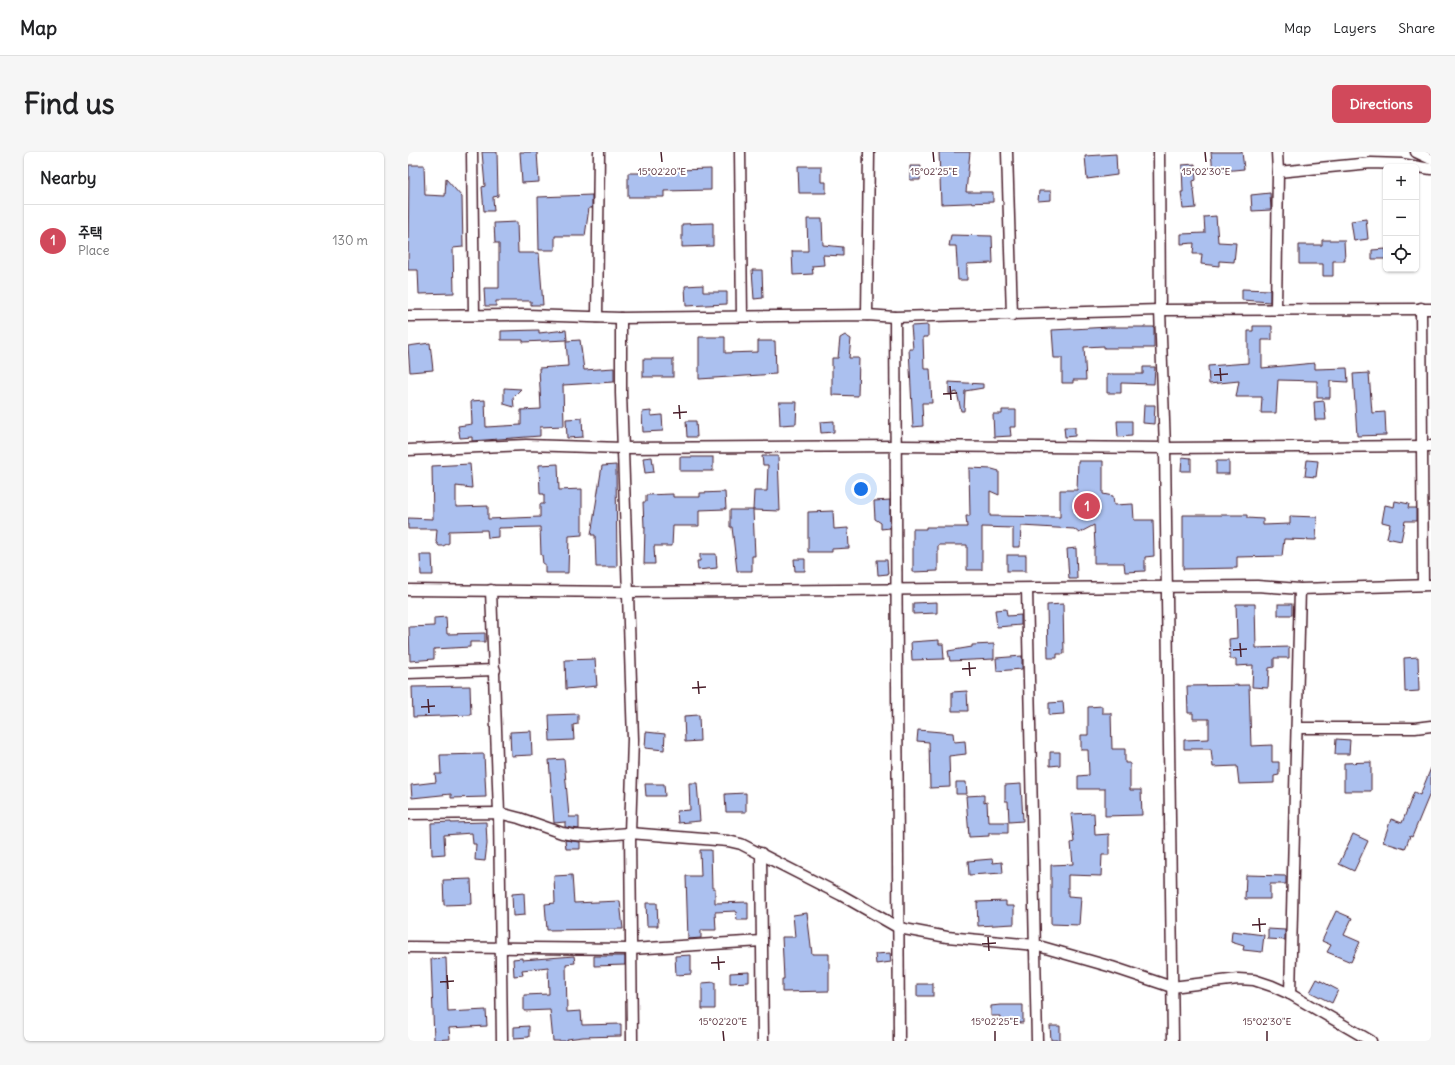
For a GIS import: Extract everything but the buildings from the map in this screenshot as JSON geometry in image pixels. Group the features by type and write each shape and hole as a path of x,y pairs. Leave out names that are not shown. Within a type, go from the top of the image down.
{"street":[{"path":"472,152 474,315"},
{"path":"597,317 599,152"},
{"path":"740,152 742,316"},
{"path":"867,315 869,152"},
{"path":"1007,152 1012,314"},
{"path":"1159,152 1160,310 1165,448 1173,1041"},
{"path":"1276,309 1277,152"},
{"path":"1416,152 1431,158"},
{"path":"1278,172 1371,163 1401,164 1431,169"},
{"path":"408,316 474,315 621,318 867,315 895,316 1160,310 1426,308 1427,446 1427,585 1300,589 1257,586 1027,589 897,588 628,592 408,590"},
{"path":"895,316 897,446 899,1041"},
{"path":"621,318 623,448 633,739 630,832 632,1041"},
{"path":"408,450 526,445 623,448 897,446 1165,448 1427,446"},
{"path":"1027,589 1037,1041"},
{"path":"1290,994 1298,728 1300,589"},
{"path":"491,590 499,813 502,948 502,1041"},
{"path":"408,672 494,670"},
{"path":"1298,728 1408,728 1431,726"},
{"path":"408,814 499,813 519,818 562,833 574,835 590,836 630,832 728,841 741,844 761,853 898,928 947,937 1035,945 1106,965 1172,987 1238,979 1254,980 1290,994 1370,1041"},
{"path":"761,853 763,1041"},
{"path":"408,947 631,950 762,941"}],"place":[{"name":"주택","path":"1087,506"}]}
